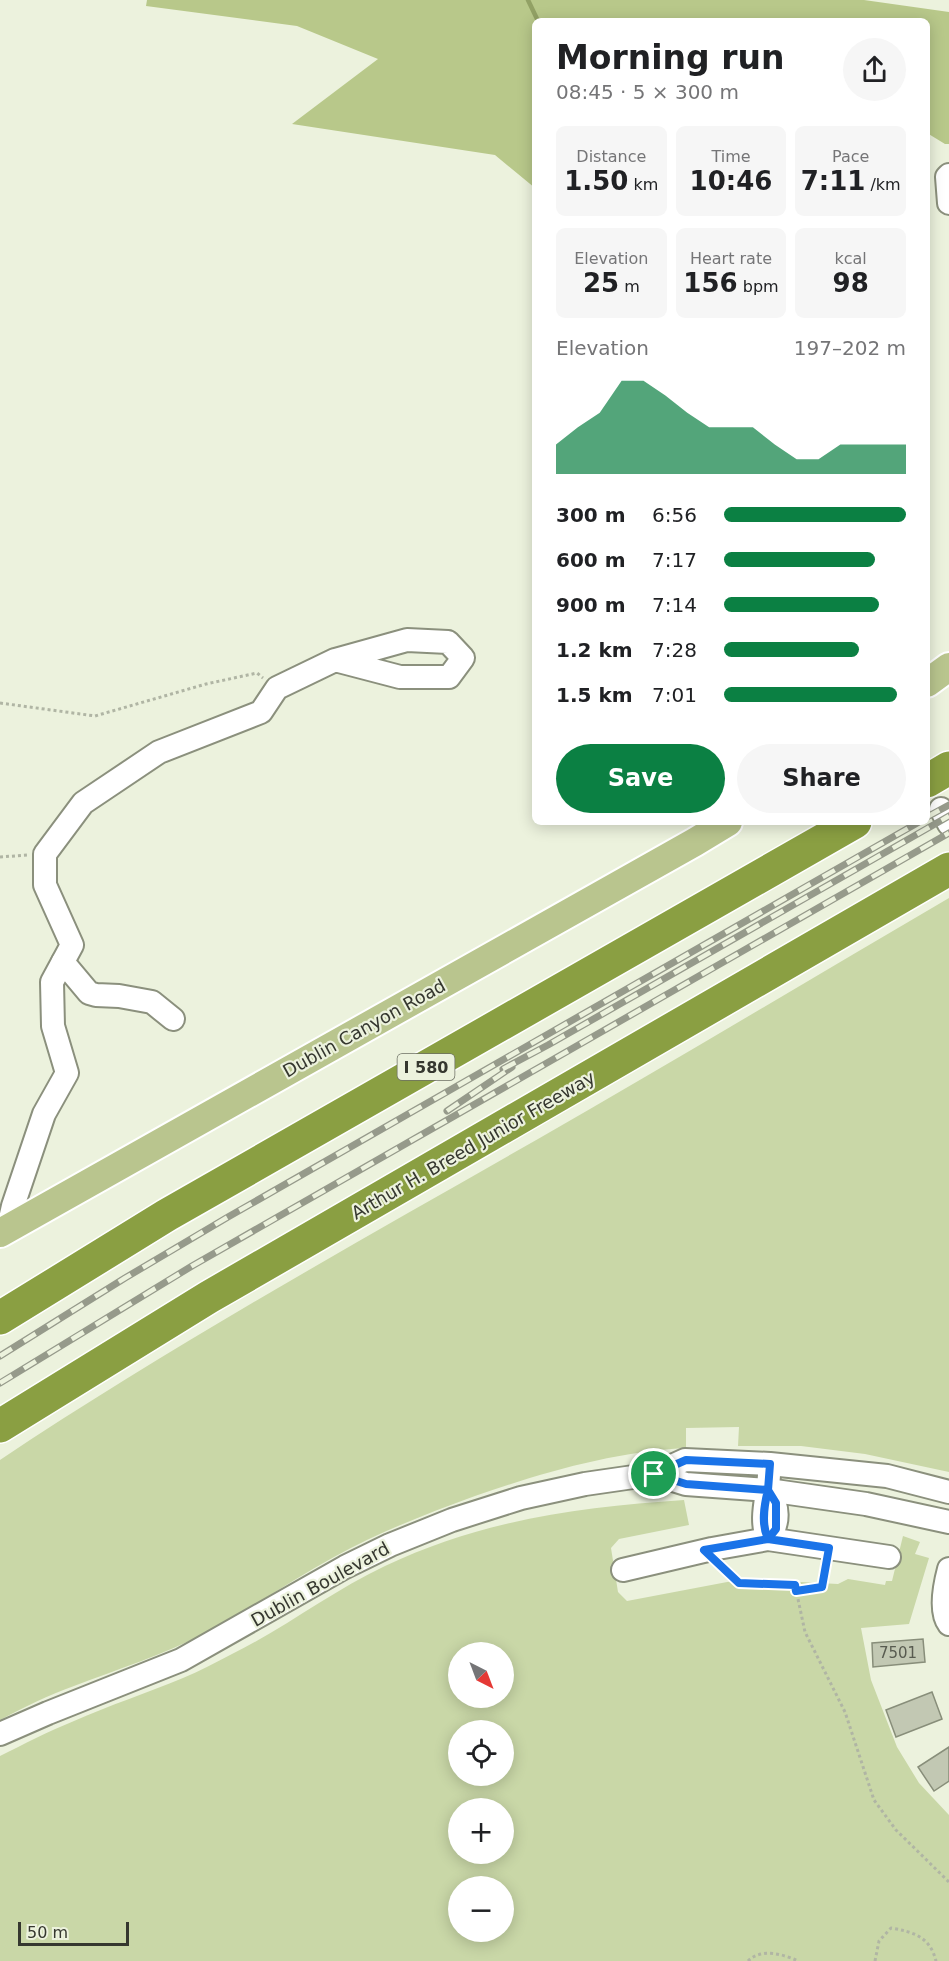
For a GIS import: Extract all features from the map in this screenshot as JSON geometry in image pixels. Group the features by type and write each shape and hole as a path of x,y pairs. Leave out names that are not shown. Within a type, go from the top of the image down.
{"highway":[{"path":"943,811 949,768"},
{"name":"I 580","path":"0,1318 167,1215 850,825"},
{"name":"Arthur H. Breed Junior Freeway","path":"0,1426 190,1308 949,869"}],"main road":[{"path":"930,681 949,667"},
{"name":"Dublin Canyon Road","path":"4,1231 723,825"}],"street":[{"path":"949,175 947,177 949,202"},
{"path":"4,1231 44,1114 67,1073 53,1026 52,982 72,945 45,885 45,854 83,803 159,752 261,712 277,688 334,660"},
{"path":"63,962 89,993 152,1002 173,1019"},
{"name":"Dublin Boulevard","path":"0,1734 181,1660 345,1567 432,1527 543,1493 602,1481 654,1474 686,1460 770,1464 887,1476 949,1492"},
{"path":"768,1539 776,1529 776,1503 768,1490 770,1464"},
{"name":"Dublin Boulevard","path":"654,1474 686,1484 768,1490 876,1506 949,1522"},
{"path":"623,1570 704,1550 768,1539 890,1557"},
{"path":"949,1569 945,1582 945,1618 949,1624"}],"path":[{"path":"0,703 95,716 206,684 257,673 277,688"},
{"path":"0,857 45,854"},
{"path":"796,1591 822,1587 829,1548"},
{"path":"704,1550 739,1583 795,1585 805,1632 845,1712 874,1800 896,1830 949,1882"},
{"path":"875,1961 879,1941 891,1928 914,1932 933,1949 936,1961"},
{"path":"748,1961 771,1952 798,1961"}],"green space":[{"path":"147,0 864,0 949,12 949,144 930,135 930,18 532,18 532,186 495,155 292,124 378,59 297,26 146,6"},
{"path":"949,898 949,1472 865,1454 801,1446 738,1446 739,1427 686,1428 686,1448 632,1454 579,1464 475,1496 403,1524 334,1557 238,1615 189,1641 55,1693 0,1720 0,1460 132,1376 266,1295 590,1109"},
{"path":"684,1500 689,1525 619,1539 611,1548 618,1592 627,1601 743,1579 838,1584 848,1579 885,1585 886,1581 892,1581 903,1536 920,1542 915,1554 929,1558 909,1624 861,1628 871,1680 897,1747 919,1783 949,1815 949,1961 0,1961 0,1756 65,1725 202,1669 252,1644 365,1576 421,1550 458,1537 532,1518 607,1507"}],"building":[{"path":"923,1639 925,1662 873,1667 872,1643"},
{"path":"932,1692 942,1719 896,1737 886,1710"},
{"path":"949,1747 949,1781 934,1791 918,1767"}],"waterway":[{"path":"528,0 537,18"}],"railway":[{"path":"930,815 949,805"},
{"path":"503,1069 949,816"},
{"path":"0,1356 228,1217 914,825"},
{"path":"0,1383 192,1266 949,833"},
{"path":"447,1111 512,1067"}],"route":[{"path":"654,1474 686,1460 770,1464 768,1490 776,1503 776,1529 768,1539 704,1550 739,1583 795,1585 796,1591 822,1587 829,1548 768,1539 764,1530 768,1490 686,1484 654,1474"}]}
